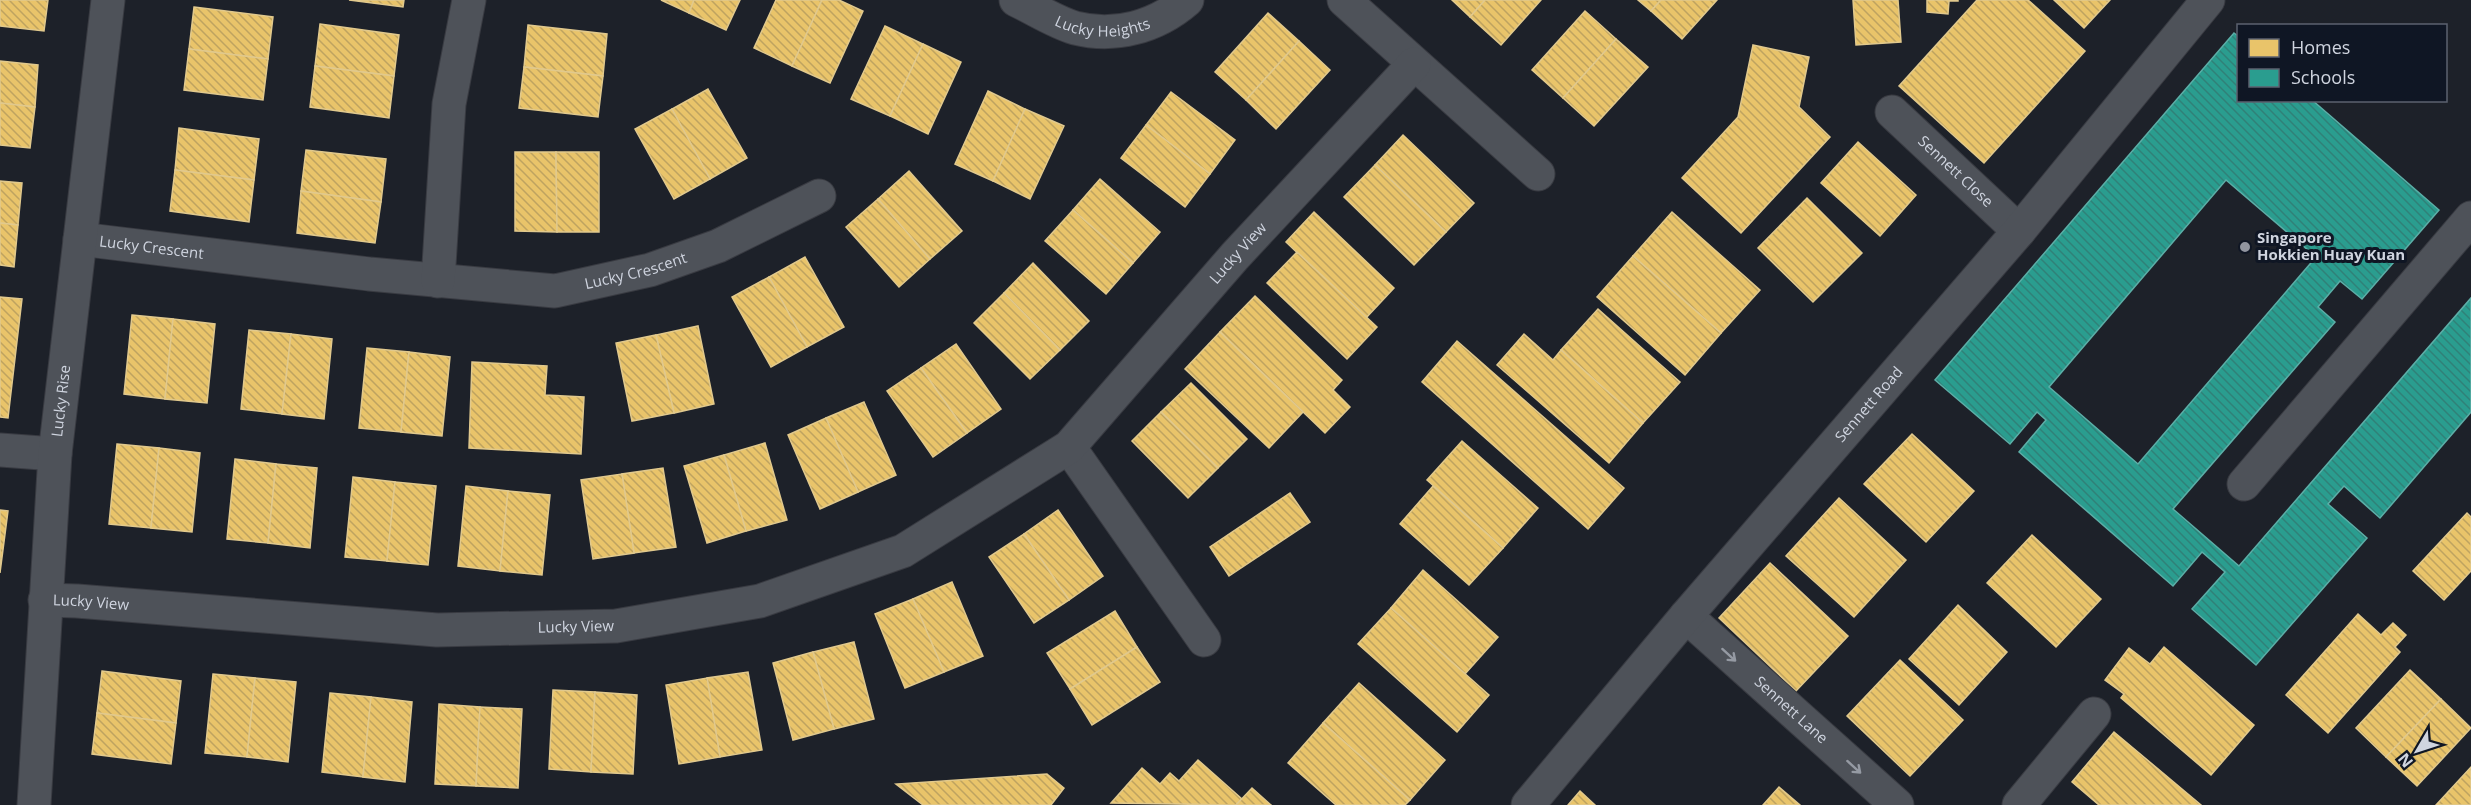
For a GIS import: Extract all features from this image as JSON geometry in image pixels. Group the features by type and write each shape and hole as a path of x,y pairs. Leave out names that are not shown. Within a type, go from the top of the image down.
{"street":[{"name":"Lucky Rise","path":"34,805 55,454 108,0"},
{"path":"438,280 449,104 470,0"},
{"name":"Lucky Heights","path":"1016,0 1074,28 1118,33 1155,22 1187,0"},
{"path":"1344,0 1539,174"},
{"name":"Sennett Road","path":"1528,805 1686,616 2019,231 2208,0"},
{"name":"Lucky View","path":"45,600 437,630 616,626 760,601 903,551 1069,447 1235,256 1414,64"},
{"name":"Sennett Close","path":"1892,112 2019,231"},
{"name":"Lucky Crescent","path":"80,239 555,291 650,270 718,246 819,196"},
{"path":"2244,484 2471,218"},
{"path":"1069,447 1204,640"},
{"path":"0,450 55,454"},
{"name":"Sennett Lane","path":"1686,616 1897,805"},
{"path":"2019,805 2094,714"}],"building: Homes":[{"path":"0,0 48,0 44,31 0,26"},
{"path":"349,0 404,0 403,7"},
{"path":"661,0 694,0 689,13"},
{"path":"694,0 740,0 726,30 689,13"},
{"path":"776,0 822,0 792,66 754,48"},
{"path":"822,0 839,0 863,11 830,83 792,66"},
{"path":"1452,0 1485,0 1470,17"},
{"path":"1485,0 1541,0 1501,45 1470,17"},
{"path":"1638,0 1661,0 1651,11"},
{"path":"1661,0 1717,0 1682,39 1651,11"},
{"path":"1853,0 1898,0 1901,42 1856,45"},
{"path":"1927,0 1958,1 1949,1 1948,14 1927,12"},
{"path":"1977,0 2028,0 2085,51 1984,163 1899,86"},
{"path":"2054,0 2110,0 2084,28"},
{"path":"194,7 273,17 268,59 189,49"},
{"path":"1585,11 1616,39 1563,98 1532,70"},
{"path":"1268,13 1299,41 1246,100 1215,72"},
{"path":"320,24 399,35 394,76 315,66"},
{"path":"528,25 607,34 603,76 524,67"},
{"path":"885,26 923,44 890,116 851,99"},
{"path":"1616,39 1648,67 1594,126 1563,98"},
{"path":"1299,41 1330,70 1276,129 1246,100"},
{"path":"923,44 961,62 928,134 890,116"},
{"path":"1753,45 1809,57 1799,107 1830,137 1741,233 1682,178 1738,117"},
{"path":"189,49 268,59 263,100 184,90"},
{"path":"0,61 38,65 35,107 0,103"},
{"path":"315,66 394,76 389,118 310,107"},
{"path":"524,67 603,76 598,117 519,108"},
{"path":"708,89 747,158 710,179 672,109"},
{"path":"988,91 1025,109 993,181 955,164"},
{"path":"1171,92 1235,140 1210,174 1146,125"},
{"path":"0,103 35,107 30,148 0,145"},
{"path":"672,109 710,179 674,199 635,129"},
{"path":"1025,109 1064,126 1030,199 993,181"},
{"path":"1146,125 1210,174 1185,207 1121,158"},
{"path":"179,128 259,139 254,180 175,170"},
{"path":"1403,135 1474,203 1446,232 1375,165"},
{"path":"1858,142 1916,195 1880,236 1821,183"},
{"path":"306,150 386,159 381,202 301,191"},
{"path":"515,152 556,152 557,232 515,231"},
{"path":"556,152 599,152 599,232 557,232"},
{"path":"1375,165 1446,232 1414,265 1344,197"},
{"path":"175,170 254,180 249,222 170,211"},
{"path":"909,171 962,231 930,259 878,199"},
{"path":"1100,179 1160,232 1133,263 1073,210"},
{"path":"0,181 22,183 18,225 0,223"},
{"path":"301,191 381,202 375,243 297,233"},
{"path":"1807,198 1862,253 1813,302 1758,248"},
{"path":"878,199 930,259 899,287 846,227"},
{"path":"1073,210 1133,263 1106,294 1045,241"},
{"path":"1314,212 1394,288 1366,318 1286,242"},
{"path":"1672,212 1760,290 1721,333 1633,256"},
{"path":"0,223 18,225 14,267 0,265"},
{"path":"1297,252 1377,327 1347,359 1267,283"},
{"path":"1633,256 1721,333 1685,375 1597,297"},
{"path":"805,257 844,327 807,347 769,277"},
{"path":"1033,263 1089,321 1060,350 1004,293"},
{"path":"769,277 807,347 771,367 732,297"},
{"path":"1004,293 1060,350 1030,379 974,323"},
{"path":"1255,296 1342,380 1333,390 1350,407 1325,433 1220,332"},
{"path":"0,297 22,299 8,418 0,417"},
{"path":"1598,309 1680,382 1643,423 1561,350"},
{"path":"132,315 173,319 165,399 124,394"},
{"path":"173,319 215,324 207,403 165,399"},
{"path":"698,326 714,404 674,413 656,335"},
{"path":"249,330 291,334 282,414 241,409"},
{"path":"1220,332 1303,412 1269,448 1185,369"},
{"path":"291,334 332,339 324,419 282,414"},
{"path":"1524,334 1553,360 1561,350 1643,423 1609,463 1497,365"},
{"path":"656,335 674,413 632,421 616,343"},
{"path":"1457,341 1624,488 1588,529 1422,382"},
{"path":"956,344 1001,409 967,433 921,368"},
{"path":"367,348 409,352 401,432 359,428"},
{"path":"409,352 450,357 442,436 401,432"},
{"path":"472,362 547,366 545,395 584,397 581,454 469,448"},
{"path":"921,368 967,433 933,457 887,391"},
{"path":"1191,383 1247,439 1218,468 1161,412"},
{"path":"864,402 896,475 858,492 826,418"},
{"path":"1161,412 1218,468 1188,498 1132,441"},
{"path":"826,418 858,492 820,509 788,435"},
{"path":"1912,434 1974,491 1926,542 1864,484"},
{"path":"1462,441 1538,508 1503,548 1427,480"},
{"path":"765,443 787,520 746,531 724,455"},
{"path":"117,444 159,448 151,528 109,524"},
{"path":"159,448 200,453 192,532 151,528"},
{"path":"724,455 746,531 707,543 684,466"},
{"path":"235,459 276,464 268,543 227,539"},
{"path":"276,464 317,468 310,548 268,543"},
{"path":"663,468 676,547 634,553 622,474"},
{"path":"622,474 634,553 593,559 581,480"},
{"path":"353,477 395,482 387,561 345,557"},
{"path":"395,482 436,486 428,565 387,561"},
{"path":"466,486 508,491 500,571 458,566"},
{"path":"1433,486 1503,548 1469,585 1400,524"},
{"path":"508,491 550,495 542,575 500,571"},
{"path":"1290,493 1310,522 1229,576 1210,547"},
{"path":"1839,498 1906,560 1854,617 1786,556"},
{"path":"0,510 8,511 0,573"},
{"path":"1058,510 1103,576 1069,600 1024,534"},
{"path":"2467,513 2471,517 2471,571 2444,600 2413,571"},
{"path":"1024,534 1069,600 1034,623 989,557"},
{"path":"2032,535 2101,599 2056,647 1987,583"},
{"path":"1770,563 1848,636 1796,691 1719,618"},
{"path":"1423,570 1498,637 1465,674 1391,608"},
{"path":"952,582 983,656 944,672 913,599"},
{"path":"913,599 944,672 905,688 875,614"},
{"path":"1958,605 2007,652 1959,705 1909,659"},
{"path":"1391,608 1489,695 1457,732 1358,644"},
{"path":"1115,611 1137,647 1070,689 1047,653"},
{"path":"2358,614 2381,635 2393,623 2406,635 2395,647 2400,652 2328,733 2286,695"},
{"path":"854,642 874,719 834,729 813,652"},
{"path":"1137,647 1160,682 1092,725 1070,689"},
{"path":"2164,647 2254,725 2211,775 2121,698 2124,694 2105,680 2129,648 2150,664"},
{"path":"813,652 834,729 793,740 773,663"},
{"path":"1900,660 1963,720 1910,776 1847,716"},
{"path":"2410,670 2441,699 2386,757 2356,728"},
{"path":"102,671 181,681 176,723 97,713"},
{"path":"748,672 762,750 720,757 707,678"},
{"path":"213,674 255,678 247,757 205,753"},
{"path":"255,678 296,682 288,762 247,757"},
{"path":"707,678 720,757 679,764 666,685"},
{"path":"1359,683 1445,760 1410,800 1323,723"},
{"path":"553,690 595,692 591,772 549,769"},
{"path":"595,692 637,695 633,774 591,772"},
{"path":"330,693 371,697 363,777 322,772"},
{"path":"371,697 412,702 405,782 363,777"},
{"path":"2441,699 2471,728 2417,786 2386,757"},
{"path":"439,704 480,707 476,786 435,784"},
{"path":"480,707 522,709 518,788 476,786"},
{"path":"97,713 176,723 171,764 92,754"},
{"path":"1323,723 1410,800 1405,805 1336,805 1288,763"},
{"path":"2114,732 2201,805 2099,805 2072,782"},
{"path":"1198,760 1242,799 1236,805 1111,803 1142,768 1160,784 1170,773 1179,781"},
{"path":"2471,767 2471,805 2436,805"},
{"path":"1047,774 1064,788 1051,805 923,805 896,784"},
{"path":"1779,787 1800,805 1763,805"},
{"path":"1252,788 1271,805 1236,805"},
{"path":"1580,791 1595,805 1568,805"}],"building: Schools":[{"path":"2234,33 2237,35 2237,102 2314,102 2439,210 2362,299 2340,281 2318,307 2335,322 2173,509 2239,566 2471,298 2471,412 2380,518 2344,486 2328,504 2367,538 2256,665 2192,609 2225,572 2202,552 2173,586 2019,452 2046,420 2037,412 2010,444 1935,380","holes":["2226,180 2316,257 2138,464 2049,387"]}],"place":[{"name":"Singapore Hokkien Huay Kuan","path":"2245,247"}]}
